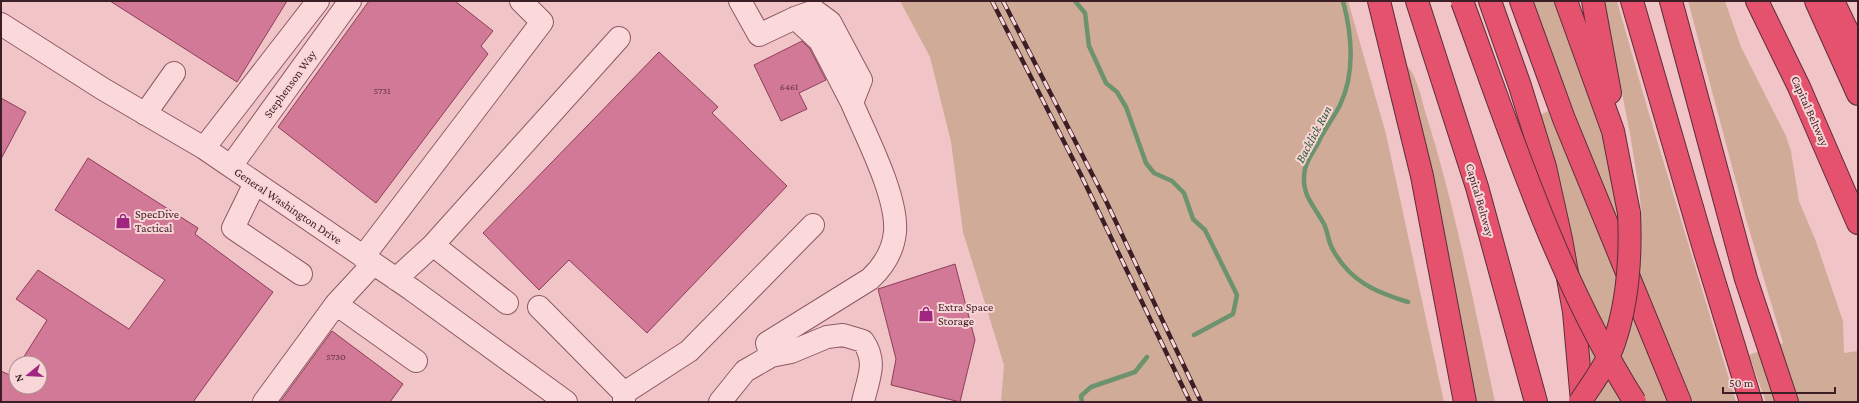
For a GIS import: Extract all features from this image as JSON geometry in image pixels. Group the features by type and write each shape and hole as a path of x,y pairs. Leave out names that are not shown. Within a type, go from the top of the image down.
{"highway":[{"path":"1379,1 1422,176 1465,402"},
{"name":"Capital Beltway","path":"1417,1 1477,187 1536,402"},
{"path":"1462,1 1527,178 1555,247 1610,362 1635,402"},
{"path":"1490,1 1520,86 1545,167 1561,239 1574,312 1581,402"},
{"path":"1521,1 1564,119 1680,402"},
{"path":"1566,1 1613,131 1629,212"},
{"path":"1581,402 1595,380 1614,344 1627,277 1631,245 1629,212 1593,1"},
{"path":"1632,1 1703,245 1751,402"},
{"path":"1671,1 1729,218 1767,346 1787,402"},
{"name":"Capital Beltway","path":"1757,1 1800,87 1858,224"},
{"path":"1816,1 1858,94"},
{"path":"1833,1 1858,53"}],"street":[{"path":"204,148 318,1"},
{"name":"Stephenson Way","path":"231,166 350,1"},
{"path":"264,402 542,22 521,1"},
{"path":"740,1 759,35 795,18 815,11 830,22 861,80 852,103 881,170 892,205 895,224 891,250 881,269 870,279 767,344 771,356"},
{"name":"General Washington Drive","path":"1,24 231,166 396,279 566,402"},
{"path":"396,279 433,245 620,38"},
{"path":"145,114 174,73"},
{"path":"255,183 233,228 300,274"},
{"path":"539,307 624,397 689,351 813,225"},
{"path":"433,245 507,303"},
{"path":"336,304 416,361"},
{"path":"720,402 745,371 771,356 791,352 826,337 843,335 863,341 870,354 872,362 863,402"}],"shaded area":[{"path":"900,1 1348,1 1386,134 1444,402 1001,402 1004,365 963,232 951,142 930,57"},
{"path":"1531,1 1555,1 1602,134 1615,196 1619,228"},
{"path":"1604,1 1617,1 1647,107 1736,402 1693,402 1639,273 1641,211 1639,189 1630,134"},
{"path":"1688,1 1725,1 1741,47 1786,136 1791,151 1799,201 1815,239 1843,321 1844,353 1858,351 1858,402 1766,402 1749,355 1783,343 1746,219"},
{"path":"1407,66 1413,74 1418,87 1446,183 1495,402 1474,402"},
{"path":"1548,111 1668,402 1596,402 1572,244 1540,115"}],"building":[{"path":"110,1 287,1 237,82"},
{"path":"369,1 455,1 493,31 481,46 488,54 376,203 278,127"},
{"path":"802,41 810,49 826,80 799,93 807,109 781,121 754,65"},
{"path":"659,52 718,107 712,113 787,186 647,333 569,260 539,290 483,233"},
{"path":"1,98 26,112 1,159"},
{"path":"88,158 198,228 195,234 273,292 193,402 1,402 1,371 8,374 8,395 48,395 48,355 25,355 47,320 16,299 38,270 129,329 165,280 55,210"},
{"name":"Extra Space Storage","path":"955,264 975,340 960,402 891,385 896,359 878,289"},
{"path":"332,331 403,384 390,402 280,402"}],"waterway":[{"path":"1075,1 1085,13 1089,46 1106,83 1117,92 1126,107 1146,163 1154,173 1172,181 1184,193 1193,219 1205,230 1237,295 1233,314 1194,335"},
{"name":"Backlick Run","path":"1343,1 1349,27 1351,53 1348,80 1340,105 1308,161 1305,169 1304,185 1308,198 1324,224 1331,247 1347,270 1364,284 1385,294 1408,302"},
{"path":"1082,402 1081,396 1091,387 1135,372 1147,357"}],"railway":[{"path":"992,1 1081,175 1190,402"},
{"path":"1003,1 1107,203 1201,402"}],"place":[{"name":"SpecDive Tactical","path":"123,221"},
{"name":"Extra Space Storage","path":"926,314"}]}
